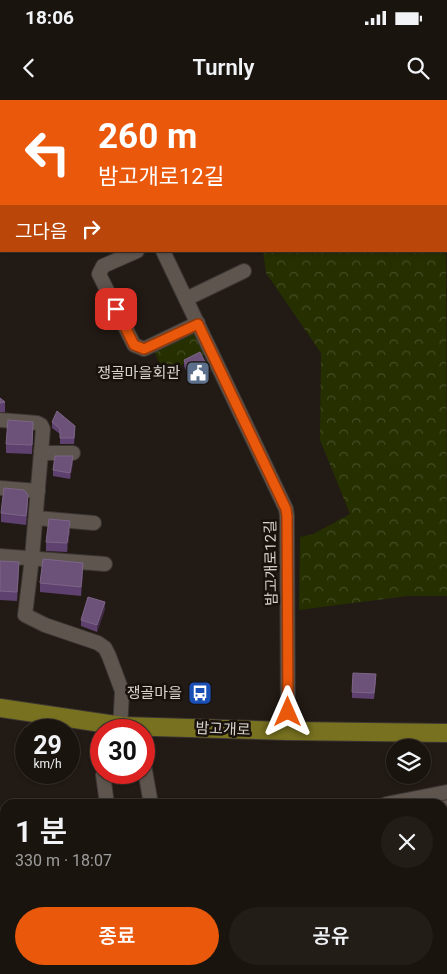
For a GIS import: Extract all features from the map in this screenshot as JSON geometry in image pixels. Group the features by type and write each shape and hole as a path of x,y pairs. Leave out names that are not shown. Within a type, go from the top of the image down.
{"main road":[{"name":"밤고개로","path":"0,708 90,723"},
{"name":"밤고개로","path":"155,730 447,734"}],"street":[{"path":"135,252 103,266 99,274 134,345 144,349 198,324"},
{"name":"밤고개로12길","path":"163,252 286,509 288,732"},
{"path":"186,299 244,272"},
{"path":"0,420 37,423 43,429 36,518 25,615 45,625 98,643 105,648 122,691 122,719"},
{"path":"41,453 73,454"},
{"path":"0,488 38,491"},
{"path":"36,518 94,523"},
{"path":"0,556 104,564"},
{"path":"104,784 106,799"},
{"path":"147,784 150,799"},
{"path":"411,799 447,792"}],"green space":[{"path":"263,252 446,252 447,596 408,596 299,610 300,537 313,534 350,514 320,440 321,353 266,273"},
{"path":"198,331 208,353 164,373 154,351"}],"building":[{"path":"200,352 210,372 193,379 184,360"},
{"path":"57,411 75,426 74,438 60,438 60,429 52,422"},
{"path":"8,420 33,422 32,445 6,444"},
{"path":"55,456 73,456 70,473 53,470"},
{"path":"4,488 24,490 28,495 26,516 1,513"},
{"path":"49,519 70,521 67,543 46,542"},
{"path":"43,559 83,563 81,587 40,583"},
{"path":"0,561 19,562 17,592 0,591"},
{"path":"88,597 105,602 97,625 81,620"},
{"path":"353,673 376,674 374,693 352,692"}],"place":[{"name":"쟁골마을회관","path":"198,373"},
{"name":"쟁골마을","path":"200,693"}],"route":[{"path":"116,309 134,345 144,349 198,324 286,509 288,712"}]}
